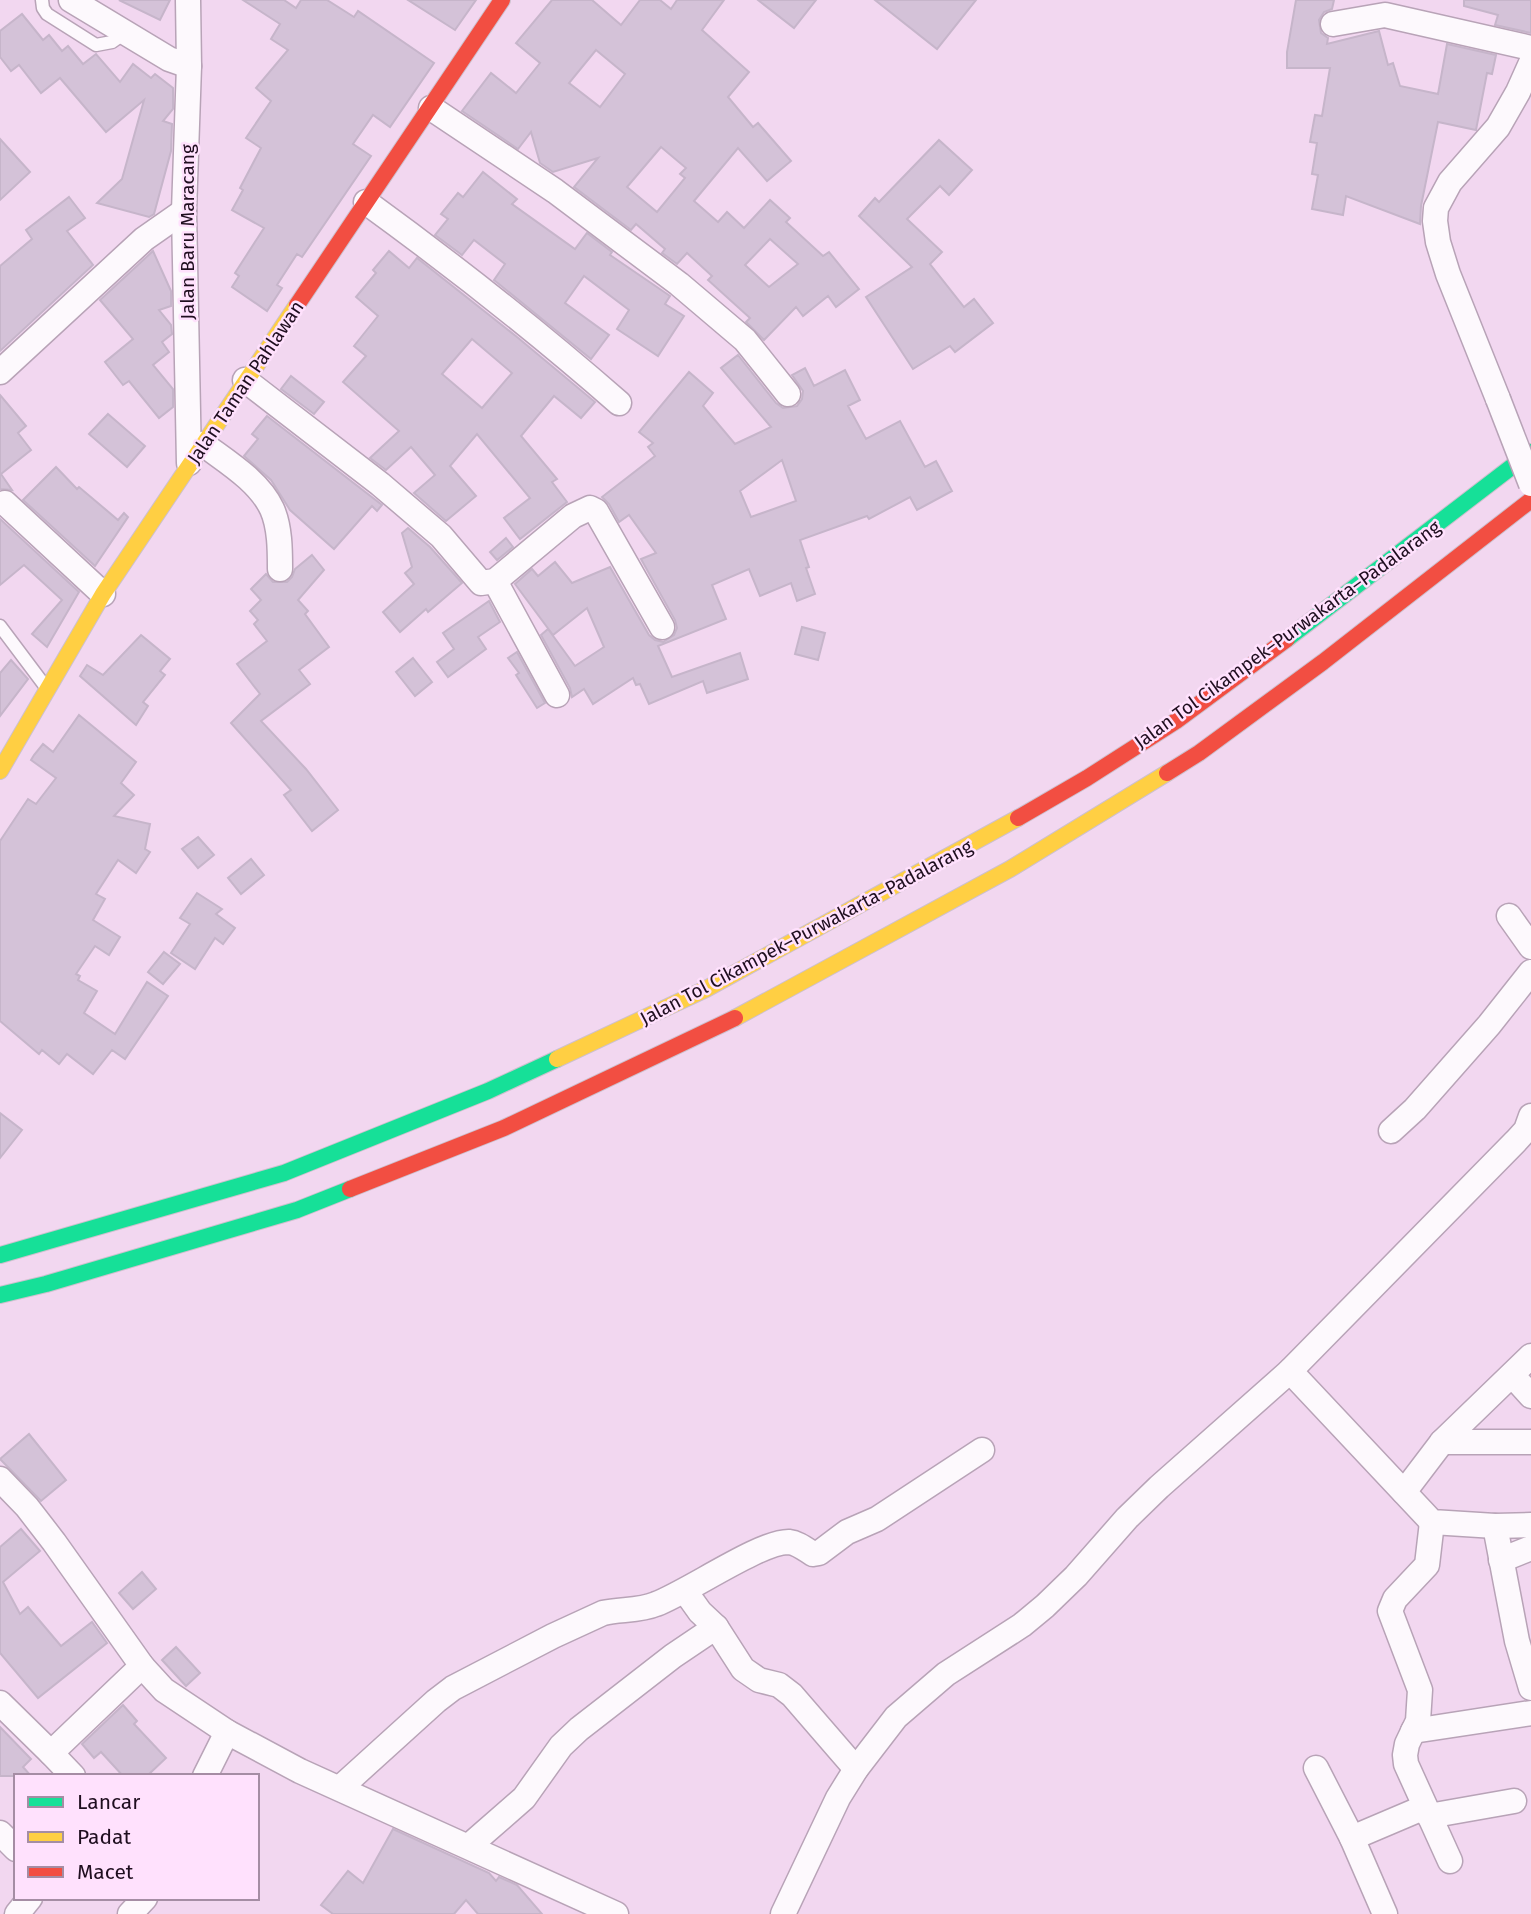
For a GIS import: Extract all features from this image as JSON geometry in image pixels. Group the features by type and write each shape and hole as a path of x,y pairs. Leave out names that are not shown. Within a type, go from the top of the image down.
{"main road":[{"name":"Jalan Taman Pahlawan","path":"0,771 103,594 502,0"},
{"name":"Jalan Tol Cikampek–Purwakarta–Padalarang","path":"0,1255 284,1173 488,1091 706,989 1087,778 1176,720 1298,631 1531,452"},
{"name":"Jalan Tol Cikampek–Purwakarta–Padalarang","path":"0,1295 297,1210 503,1128 724,1024 1010,869 1199,753 1323,662 1531,500"}],"street":[{"path":"71,0 169,60 189,66"},
{"name":"Jalan Baru Maracang","path":"188,0 189,66 184,211 189,464"},
{"path":"1333,24 1385,15 1531,48"},
{"path":"1531,63 1498,127 1450,182 1436,208 1435,221 1448,274 1531,484"},
{"path":"431,108 555,191 679,284 745,340 788,394"},
{"path":"366,202 466,275 619,403"},
{"path":"0,372 144,239 184,211"},
{"path":"245,380 380,484 441,537 481,583 495,581 573,516 590,508 596,511 662,627"},
{"path":"188,386 230,403"},
{"path":"203,444 252,482 272,508 279,537 280,569"},
{"path":"5,503 103,594"},
{"path":"495,581 557,695"},
{"path":"1509,916 1531,947"},
{"path":"1391,1131 1415,1109 1531,972"},
{"path":"783,1914 817,1840 856,1769 879,1736 909,1704 946,1674 1022,1625 1045,1606 1159,1487 1290,1371 1516,1141 1526,1130 1531,1116"},
{"path":"1405,1492 1443,1442 1531,1356"},
{"path":"1290,1371 1432,1522 1531,1525"},
{"path":"1512,1374 1531,1396"},
{"path":"1443,1442 1531,1442"},
{"path":"340,1788 436,1701 470,1678 603,1613 653,1606 760,1550 790,1542 813,1554 819,1553 847,1532 877,1519 982,1450"},
{"path":"0,1479 27,1507 142,1665 164,1689 227,1732 300,1771 616,1914"},
{"path":"1432,1522 1427,1565 1391,1603 1390,1611 1420,1690 1418,1721 1405,1755 1410,1775 1450,1861"},
{"path":"1495,1526 1524,1638 1531,1688"},
{"path":"1502,1560 1531,1548"},
{"path":"685,1591 700,1612 716,1627 743,1669 759,1680 779,1685 792,1695 856,1769"},
{"path":"469,1846 524,1798 561,1746 579,1729 673,1656 716,1627"},
{"path":"51,1753 142,1665"},
{"path":"0,1703 71,1774"},
{"path":"1413,1731 1531,1713"},
{"path":"206,1774 227,1732"},
{"path":"1316,1768 1352,1838 1385,1914"},
{"path":"1352,1838 1427,1812 1514,1801"},
{"path":"0,1833 14,1847"},
{"path":"17,1914 28,1900"},
{"path":"130,1914 143,1900"}],"lane":[{"path":"42,0 47,14 96,46 112,42 126,32"},
{"path":"0,626 47,690"}],"building":[{"path":"119,0 170,0 160,20"},
{"path":"243,0 284,0 296,8 301,0 327,0 354,17 358,11 434,63 390,127 373,115 353,144 371,156 302,257 297,254 277,285 282,288 267,311 232,287 239,276 235,273 264,228 232,210 261,148 246,138 271,101 256,88 288,50 271,39 280,24"},
{"path":"408,0 476,0 455,30"},
{"path":"552,0 592,0 621,25 640,0 660,0 671,9 677,0 724,0 702,30 749,72 728,97 753,127 758,123 791,161 767,181 738,148 694,201 718,222 727,212 744,228 770,200 790,218 786,222 823,256 829,252 859,289 836,307 828,296 803,316 796,307 764,340 746,322 750,318 708,280 712,276 687,253 677,264 662,253 665,249 636,224 631,230 574,187 598,158 553,172 540,163 531,132 518,149 462,111 491,73 516,93 540,63 516,43","holes":["596,50 625,74 600,107 569,83","661,147 686,168 680,174 685,178 657,212 627,187","770,239 798,264 769,287 745,265"]},
{"path":"758,0 816,0 794,28"},
{"path":"875,0 976,0 937,49"},
{"path":"1296,0 1334,0 1332,9 1324,12 1319,20 1321,33 1328,38 1327,44 1379,31 1388,65 1393,63 1400,86 1438,94 1447,44 1496,55 1492,74 1487,73 1476,130 1438,122 1421,206 1420,224 1346,196 1343,215 1312,209 1318,175 1312,174 1317,143 1310,142 1315,115 1322,116 1330,68 1287,68"},
{"path":"1464,0 1531,0 1531,33 1495,25 1498,15 1464,6"},
{"path":"22,14 43,40 49,35 62,51 68,46 83,64 96,54 120,82 133,64 151,78 155,74 173,88 173,109 163,121 172,124 171,151 154,214 149,217 97,203 122,179 144,100 106,132 60,78 41,93 19,65 11,71 0,57 0,31"},
{"path":"0,139 30,172 0,200"},
{"path":"939,140 972,170 949,195 940,186 907,219 942,252 930,264 964,307 974,299 993,323 955,352 950,346 913,369 866,297 912,267 859,216 875,198 879,202"},
{"path":"483,172 517,199 512,204 575,249 587,233 612,252 610,255 670,296 665,304 684,316 658,356 617,329 629,310 584,276 565,303 609,335 591,359 494,280 505,264 474,240 462,255 435,235 448,219 441,214 458,193 463,197"},
{"path":"69,197 85,218 67,231 93,265 0,351 0,266 32,239 26,230"},
{"path":"153,251 171,291 171,306 159,310 171,325 172,334 162,342 169,352 153,365 173,389 173,407 159,418 129,381 123,385 105,362 133,339 100,300"},
{"path":"389,251 409,268 417,258 595,402 581,418 554,396 521,436 557,479 552,482 567,502 520,539 504,518 530,498 477,434 450,466 476,496 446,521 414,493 435,475 411,447 386,470 370,458 399,431 343,382 366,356 354,346 378,316 356,297 376,273 373,270","holes":["472,339 512,373 482,408 442,374"]},
{"path":"738,355 783,408 797,406 802,399 803,391 792,375 805,368 814,386 845,370 860,400 848,406 866,439 900,421 925,467 936,461 952,491 917,510 910,497 869,519 867,516 800,540 815,594 797,601 791,583 760,596 749,569 712,585 726,619 658,646 672,677 740,653 748,679 707,693 703,681 649,704 640,684 636,685 633,678 593,704 584,689 572,697 570,688 541,635 548,629 575,666 604,647 587,608 553,635 515,584 532,569 538,576 555,562 572,583 610,567 649,635 663,642 674,635 677,628 675,620 641,559 656,553 629,515 619,522 602,497 655,456 648,447 653,443 639,432 689,372 713,393 703,406 735,444 771,427 721,368","holes":["782,460 796,501 751,517 740,491"]},
{"path":"291,376 324,402 314,414 281,389"},
{"path":"0,395 26,426 18,433 31,450 1,474 12,490 0,489"},
{"path":"108,414 145,446 127,467 89,434"},
{"path":"267,416 382,505 377,511 372,506 334,549 290,510 271,480 244,456 258,439 252,434"},
{"path":"56,467 77,489 79,487 118,520 124,513 128,517 95,566 23,500"},
{"path":"0,519 79,592 47,647 32,634 62,600 24,565 0,585"},
{"path":"408,528 430,547 462,583 400,632 383,612 414,584 405,573 412,567 402,533"},
{"path":"506,538 513,547 497,560 490,552"},
{"path":"312,555 324,570 298,600 308,611 305,614 329,647 299,670 310,684 261,721 306,769 338,810 312,831 284,795 291,790 231,723 260,694 237,664 267,641 254,624 258,620 250,611 261,600 251,589 266,574 273,582 287,582 295,569"},
{"path":"489,601 500,622 478,637 486,649 448,677 437,662 454,649 443,633"},
{"path":"802,627 825,633 818,660 795,654"},
{"path":"141,635 170,659 160,671 165,675 143,702 148,706 136,725 80,676 87,665 103,675"},
{"path":"517,652 545,703 537,708 508,658"},
{"path":"413,658 432,682 415,696 396,672"},
{"path":"11,660 28,679 0,716 0,673"},
{"path":"79,715 136,762 121,783 134,795 114,816 150,824 145,849 150,852 136,873 118,860 96,894 105,899 93,920 120,937 109,955 95,946 76,974 80,976 78,980 97,991 84,1013 115,1034 147,982 168,996 125,1059 112,1050 93,1074 67,1054 59,1064 42,1050 39,1054 0,1021 0,841 28,799 36,804 56,778 31,760 34,755 43,744 53,752"},
{"path":"198,837 214,855 198,868 182,849"},
{"path":"251,859 264,875 241,894 228,878"},
{"path":"197,893 222,909 216,914 235,928 223,944 215,938 195,969 171,953 190,924 180,918"},
{"path":"164,952 180,964 163,984 148,972"},
{"path":"0,1113 22,1130 0,1158"},
{"path":"29,1434 66,1480 41,1501 0,1459"},
{"path":"21,1529 40,1551 3,1582 20,1614 28,1607 61,1646 92,1622 107,1643 38,1698 0,1653 0,1547"},
{"path":"142,1572 156,1589 133,1609 119,1593"},
{"path":"176,1647 200,1673 186,1686 162,1660"},
{"path":"123,1705 137,1721 134,1724 166,1758 149,1774 121,1774 101,1752 94,1758 82,1744"},
{"path":"0,1727 31,1759 23,1767 29,1774 0,1776"},
{"path":"393,1829 489,1873 496,1881 499,1877 517,1885 542,1914 478,1914 466,1900 454,1914 333,1914 321,1905 348,1871 363,1883"}],"traffic: fast":[{"path":"1287,639 1531,452"},
{"path":"0,1255 284,1173 488,1091 557,1059"},
{"path":"0,1295 297,1210 350,1189"}],"traffic: slow":[{"path":"0,771 103,594 297,305"},
{"path":"735,1018 1010,869 1167,773"},
{"path":"557,1059 706,989 1018,818"}],"traffic: jam":[{"path":"297,305 502,0"},
{"path":"1167,773 1199,753 1323,662 1531,500"},
{"path":"1018,818 1176,721 1287,639"},
{"path":"350,1189 504,1128 735,1018"}]}
